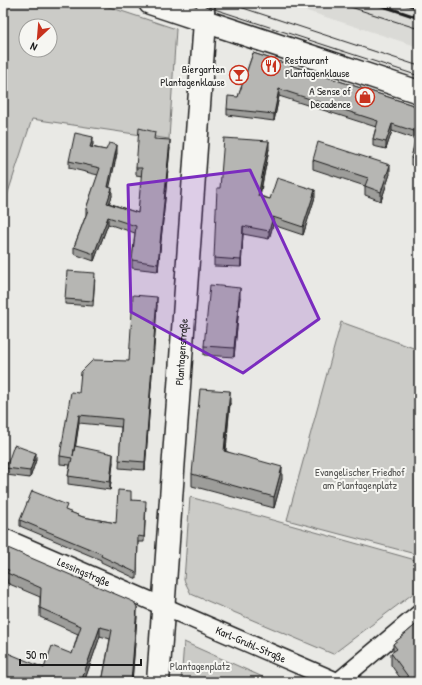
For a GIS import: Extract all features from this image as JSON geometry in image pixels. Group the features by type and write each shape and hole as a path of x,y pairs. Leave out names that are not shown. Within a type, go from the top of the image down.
{"street":[{"path":"150,3 205,12 419,92"},
{"name":"Plantagenstraße","path":"158,682 205,12"},
{"name":"Lessingstraße","path":"3,537 164,607"},
{"name":"Karl-Gruhl-Straße","path":"164,607 338,682"},
{"path":"338,682 419,614"}],"highlighted area":[{"path":"250,170 319,319 243,373 131,312 128,185"}],"shaded area":[{"path":"282,3 419,3 419,47"}],"green space":[{"path":"3,3 97,3 176,29 169,139 32,119 3,208"},
{"name":"Evangelischer Friedhof am Plantagenplatz","path":"341,322 419,350 419,555 287,520"},
{"path":"190,497 419,561 419,589 333,654 191,594 184,580"},
{"name":"Plantagenplatz","path":"184,642 274,682 181,682"}],"building":[{"path":"253,53 419,107 419,161 411,158 417,132 392,124 386,142 373,139 378,121 279,89 274,114 227,109 228,96 238,97"},
{"path":"139,128 155,132 154,139 170,140 158,264 132,260 136,226 108,217 94,254 74,247 88,210 86,209 100,168 69,161 75,133 93,137 90,147 106,150 109,143 117,145 108,187 112,188 107,203 138,213 142,168 136,168"},
{"path":"224,138 269,141 258,196 270,199 277,178 315,190 303,227 273,217 269,231 243,226 241,260 214,258 217,188 220,188"},
{"path":"318,142 390,165 381,192 365,186 368,178 313,160"},
{"path":"67,271 95,273 93,301 65,299"},
{"path":"210,285 240,288 234,348 204,346"},
{"path":"133,295 157,297 145,462 119,460 122,419 79,415 73,456 75,446 113,454 110,482 68,476 72,458 60,456 71,392 79,393 81,372 93,360 129,361"},
{"path":"200,389 230,391 224,451 282,467 274,497 192,474"},
{"path":"14,445 36,453 30,471 6,468"},
{"path":"118,490 131,491 131,500 146,501 144,537 138,536 137,573 101,556 102,554 20,520 32,491 67,505 65,510 83,517 116,523"},
{"path":"3,546 134,602 137,607 131,682 102,682 112,630 100,627 81,682 3,682 3,651 44,668 52,646 72,654 81,626 40,608 41,588 7,573 9,570 3,568"},
{"path":"419,622 419,682 412,682 391,653 397,649 393,644"}],"tram line":[{"path":"196,3 419,76"},
{"path":"228,3 419,66"},
{"path":"338,3 419,29"}],"railway":[{"path":"374,3 419,18"},
{"path":"403,3 419,8"}],"place":[{"name":"Restaurant Plantagenklause","path":"271,66"},
{"name":"Biergarten Plantagenklause","path":"239,75"},
{"name":"A Sense of Decadence","path":"365,97"}]}
